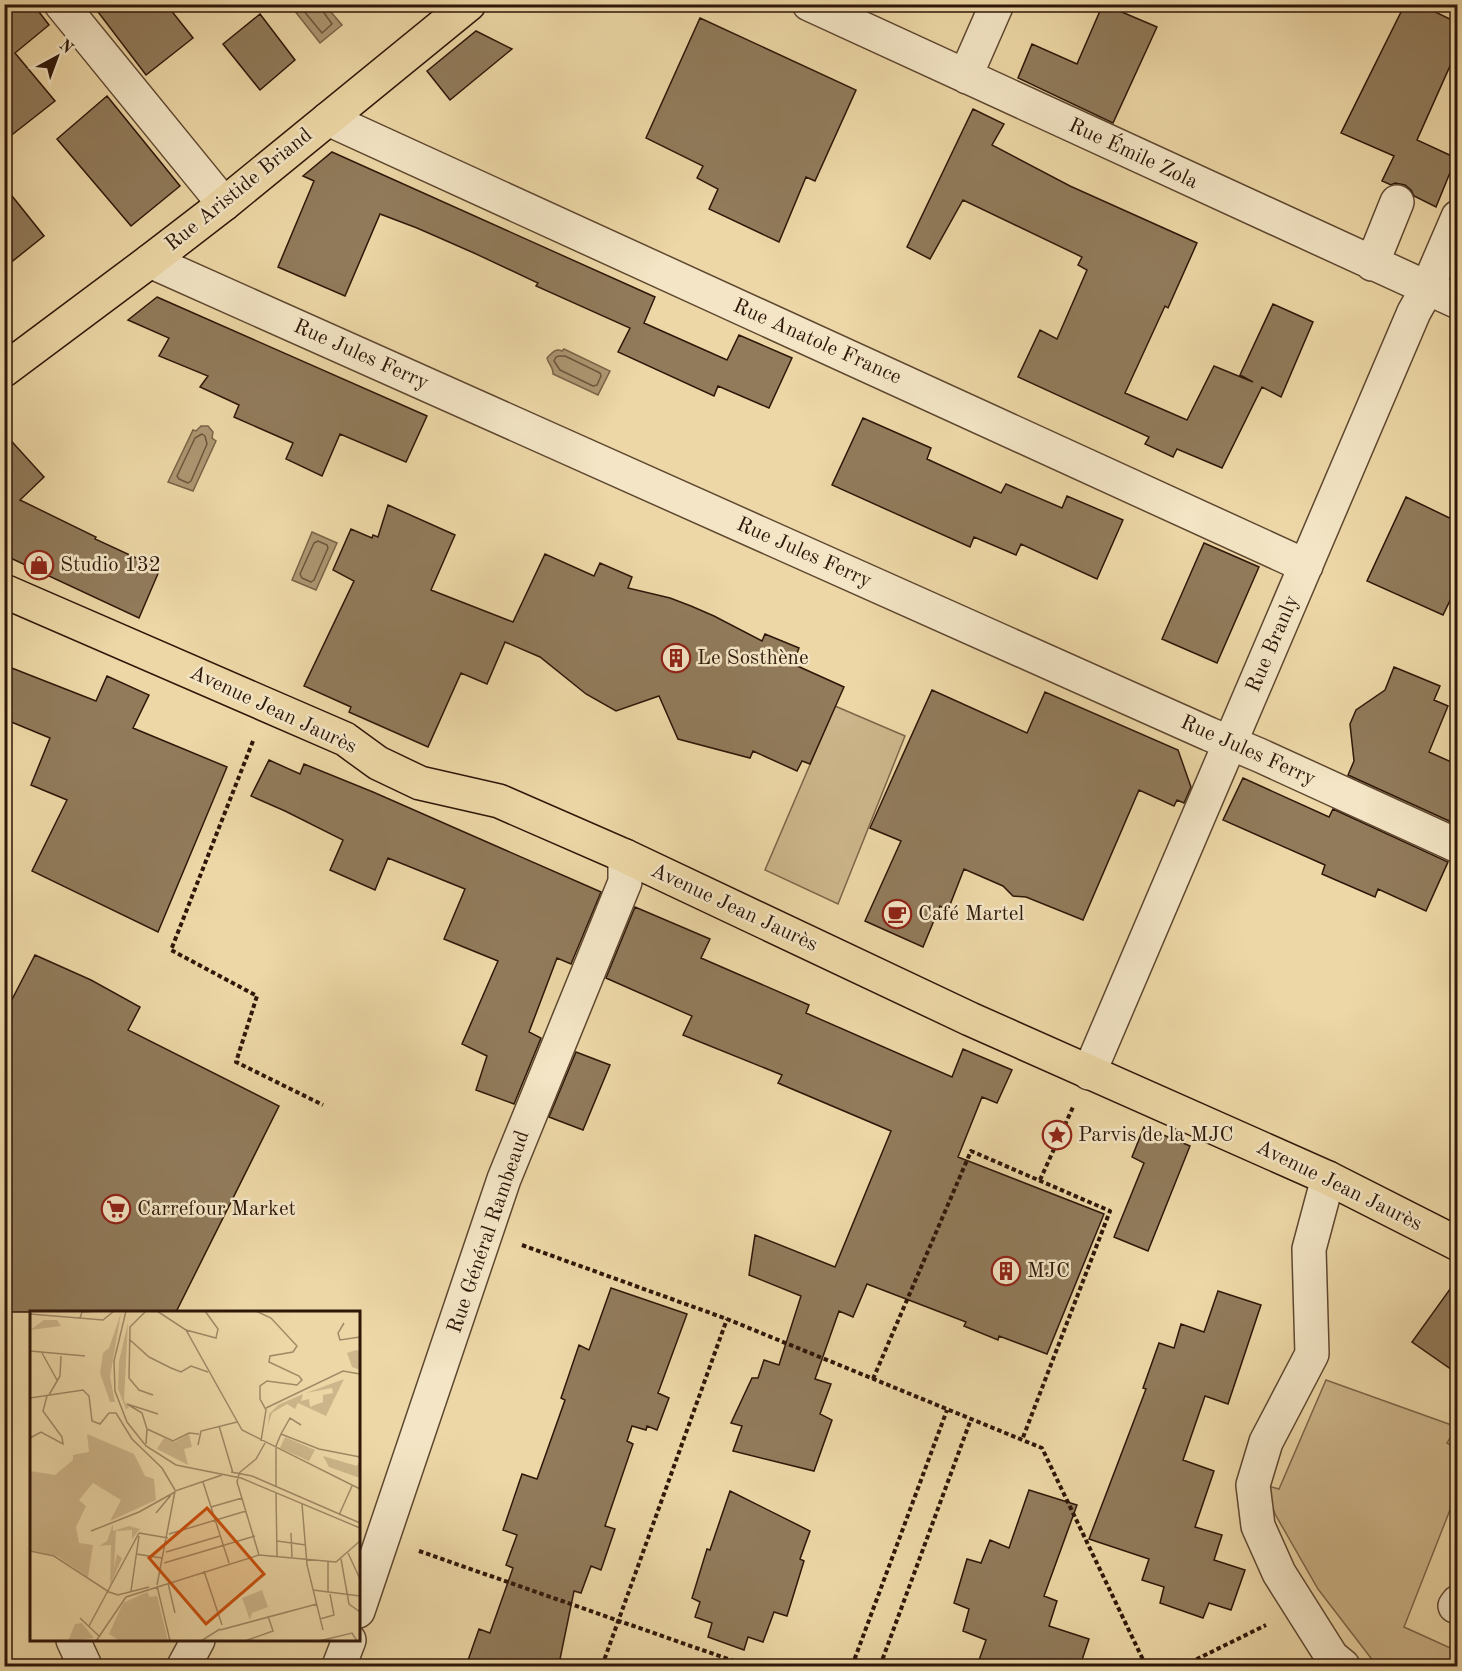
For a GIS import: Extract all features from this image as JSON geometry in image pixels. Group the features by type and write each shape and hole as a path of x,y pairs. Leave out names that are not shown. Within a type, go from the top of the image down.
{"main road":[{"name":"Rue Aristide Briand","path":"4,370 224,204 469,4"},
{"name":"Avenue Jean Jaurès","path":"4,591 345,739 378,763 420,783 499,801 626,856 970,1019 1328,1178 1458,1244"}],"street":[{"path":"61,4 224,204"},
{"name":"Rue Émile Zola","path":"809,4 1458,302"},
{"path":"967,77 997,4"},
{"name":"Rue Anatole France","path":"328,119 1306,566"},
{"path":"1372,264 1397,202"},
{"name":"Rue Branly","path":"1089,1072 1414,312 1458,217"},
{"name":"Rue Jules Ferry","path":"150,261 1259,755 1458,846"},
{"name":"Rue Général Rambeaud","path":"360,1605 504,1179 625,882 626,856"},
{"path":"1328,1178 1309,1249 1312,1354 1266,1442 1253,1485 1258,1526 1279,1573 1332,1657 1343,1666"},
{"path":"73,1641 85,1666"},
{"path":"184,1666 197,1641"},
{"path":"339,1666 349,1641"}],"path":[{"path":"256,735 171,950 257,996 236,1062 323,1105"},
{"path":"1040,1180 1089,1072"},
{"path":"873,1379 971,1151 1110,1211 1022,1440"},
{"path":"518,1244 727,1319 1042,1448 1146,1666"},
{"path":"602,1666 727,1319"},
{"path":"852,1666 947,1410"},
{"path":"880,1666 971,1419"},
{"path":"384,1539 748,1666"},
{"path":"1183,1666 1300,1608"}],"shaded area":[{"path":"835,706 905,736 838,904 765,870"},
{"path":"1326,1380 1457,1427 1447,1443 1457,1449 1457,1492 1404,1627 1457,1651 1457,1666 1377,1666 1318,1589 1275,1514 1265,1485 1279,1489"}],"water":[{"path":"290,5 325,5 342,25 320,43"},
{"path":"564,349 610,371 598,395 553,374 547,358 557,350"},
{"path":"201,426 208,426 213,432 212,438 216,441 193,491 168,482 193,430 196,431"},
{"path":"312,532 337,543 316,590 292,580"}],"building":[{"path":"4,4 33,4 49,25 15,53 55,101 4,141"},
{"path":"92,4 166,4 193,38 146,75"},
{"path":"1103,4 1157,27 1113,123 1018,78 1032,44 1077,64"},
{"path":"1405,4 1419,4 1458,23 1458,48 1417,140 1456,158 1436,207 1414,196 1405,185 1395,183 1391,185 1382,181 1394,156 1341,133"},
{"path":"260,14 295,60 260,90 223,44"},
{"path":"700,18 856,90 815,181 806,177 779,242 709,209 718,189 697,178 703,166 646,138"},
{"path":"476,31 512,49 450,100 427,71"},
{"path":"107,96 180,186 131,226 57,139"},
{"path":"973,109 1004,124 992,145 1070,186 1197,243 1168,308 1165,306 1125,393 1187,420 1214,366 1253,382 1240,375 1273,304 1313,322 1281,397 1262,387 1222,468 1177,449 1173,457 1145,444 1149,437 1018,377 1040,330 1057,339 1087,270 1078,265 1082,257 963,200 930,259 907,247"},
{"path":"332,152 655,297 644,323 727,360 739,335 792,358 769,408 718,386 714,396 618,352 630,328 536,286 538,283 474,253 380,214 345,296 278,267 314,181 303,176"},
{"path":"4,186 44,236 4,268"},
{"path":"157,297 427,416 406,462 340,434 322,476 286,459 293,443 234,417 239,405 200,387 208,376 159,356 169,338 128,320"},
{"path":"863,418 931,448 927,459 1001,493 1006,484 1062,508 1067,496 1123,520 1097,579 1021,544 1016,555 974,537 970,547 832,485"},
{"path":"4,433 44,477 20,500 96,537 95,539 160,569 139,618 4,555"},
{"path":"1406,497 1458,522 1458,584 1443,615 1367,581"},
{"path":"388,505 455,535 431,590 513,622 545,554 594,576 600,563 632,577 628,588 670,598 691,606 762,641 765,634 799,648 793,664 844,687 810,764 802,761 797,771 753,751 750,758 678,739 659,696 616,711 586,694 540,657 505,642 487,684 461,673 428,747 349,712 351,707 304,686 354,581 333,570 351,529 372,538 373,535 378,537"},
{"path":"1204,543 1259,567 1217,663 1162,639"},
{"path":"4,665 96,701 107,676 149,695 133,728 227,767 158,932 32,871 67,800 31,785 50,738 4,719"},
{"path":"1394,667 1440,686 1434,700 1448,706 1429,752 1458,765 1458,825 1348,775 1354,761 1350,724 1356,710 1385,690"},
{"path":"932,690 1027,733 1045,692 1178,750 1191,787 1184,803 1177,800 1174,806 1139,790 1083,920 1026,897 1013,896 1003,886 964,869 948,910 940,906 923,947 865,921 901,841 870,828"},
{"path":"269,760 300,774 304,764 601,892 571,964 557,958 529,1032 541,1038 514,1104 476,1090 487,1056 462,1044 498,961 444,939 465,889 388,858 375,890 330,870 343,840 251,796"},
{"path":"1243,778 1329,817 1333,809 1448,862 1426,911 1378,889 1375,897 1322,874 1325,865 1223,820"},
{"path":"635,907 710,939 701,958 809,1005 806,1013 952,1077 963,1049 1012,1070 997,1103 982,1097 958,1157 1104,1214 1047,1354 999,1336 998,1340 964,1326 966,1322 867,1284 853,1317 839,1311 815,1379 831,1384 820,1414 832,1420 814,1471 733,1451 742,1426 731,1423 752,1378 758,1378 764,1360 779,1365 801,1296 749,1275 755,1235 835,1267 891,1131 778,1083 782,1075 683,1035 692,1016 606,978"},
{"name":"Carrefour Market","path":"35,955 91,980 140,1007 128,1030 279,1106 176,1311 4,1312 4,1015"},
{"path":"576,1052 610,1065 583,1130 549,1117"},
{"path":"1144,1127 1190,1146 1148,1251 1114,1237 1144,1163 1132,1157"},
{"path":"1458,1278 1458,1374 1412,1342"},
{"path":"611,1288 687,1314 658,1393 669,1398 657,1430 647,1426 646,1430 632,1426 627,1441 633,1444 605,1526 615,1529 601,1570 591,1566 581,1593 574,1591 560,1659 569,1662 569,1666 466,1666 479,1629 490,1633 513,1568 506,1565 517,1535 503,1530 522,1474 537,1479 565,1400 561,1398 579,1345 589,1350"},
{"path":"1218,1291 1261,1305 1228,1404 1205,1396 1183,1460 1214,1471 1195,1527 1222,1535 1214,1560 1245,1570 1231,1610 1209,1603 1203,1618 1160,1603 1164,1587 1142,1580 1149,1559 1089,1539 1146,1389 1143,1388 1159,1343 1174,1348 1181,1324 1204,1332"},
{"path":"1029,1490 1077,1505 1044,1596 1057,1601 1049,1626 1089,1639 1080,1666 977,1666 986,1640 963,1631 969,1609 954,1603 967,1559 981,1563 990,1540 1009,1548"},
{"path":"730,1491 810,1531 800,1559 804,1561 787,1616 774,1612 763,1642 748,1637 744,1650 708,1637 712,1623 695,1617 700,1602 692,1598 707,1549 710,1550"}],"place":[{"name":"Studio 132","path":"39,565"},
{"name":"Le Sosthène","path":"676,658"},
{"name":"Café Martel","path":"897,914"},
{"name":"Parvis de la MJC","path":"1057,1135"},
{"name":"Carrefour Market","path":"116,1209"},
{"name":"MJC","path":"1006,1271"}]}
